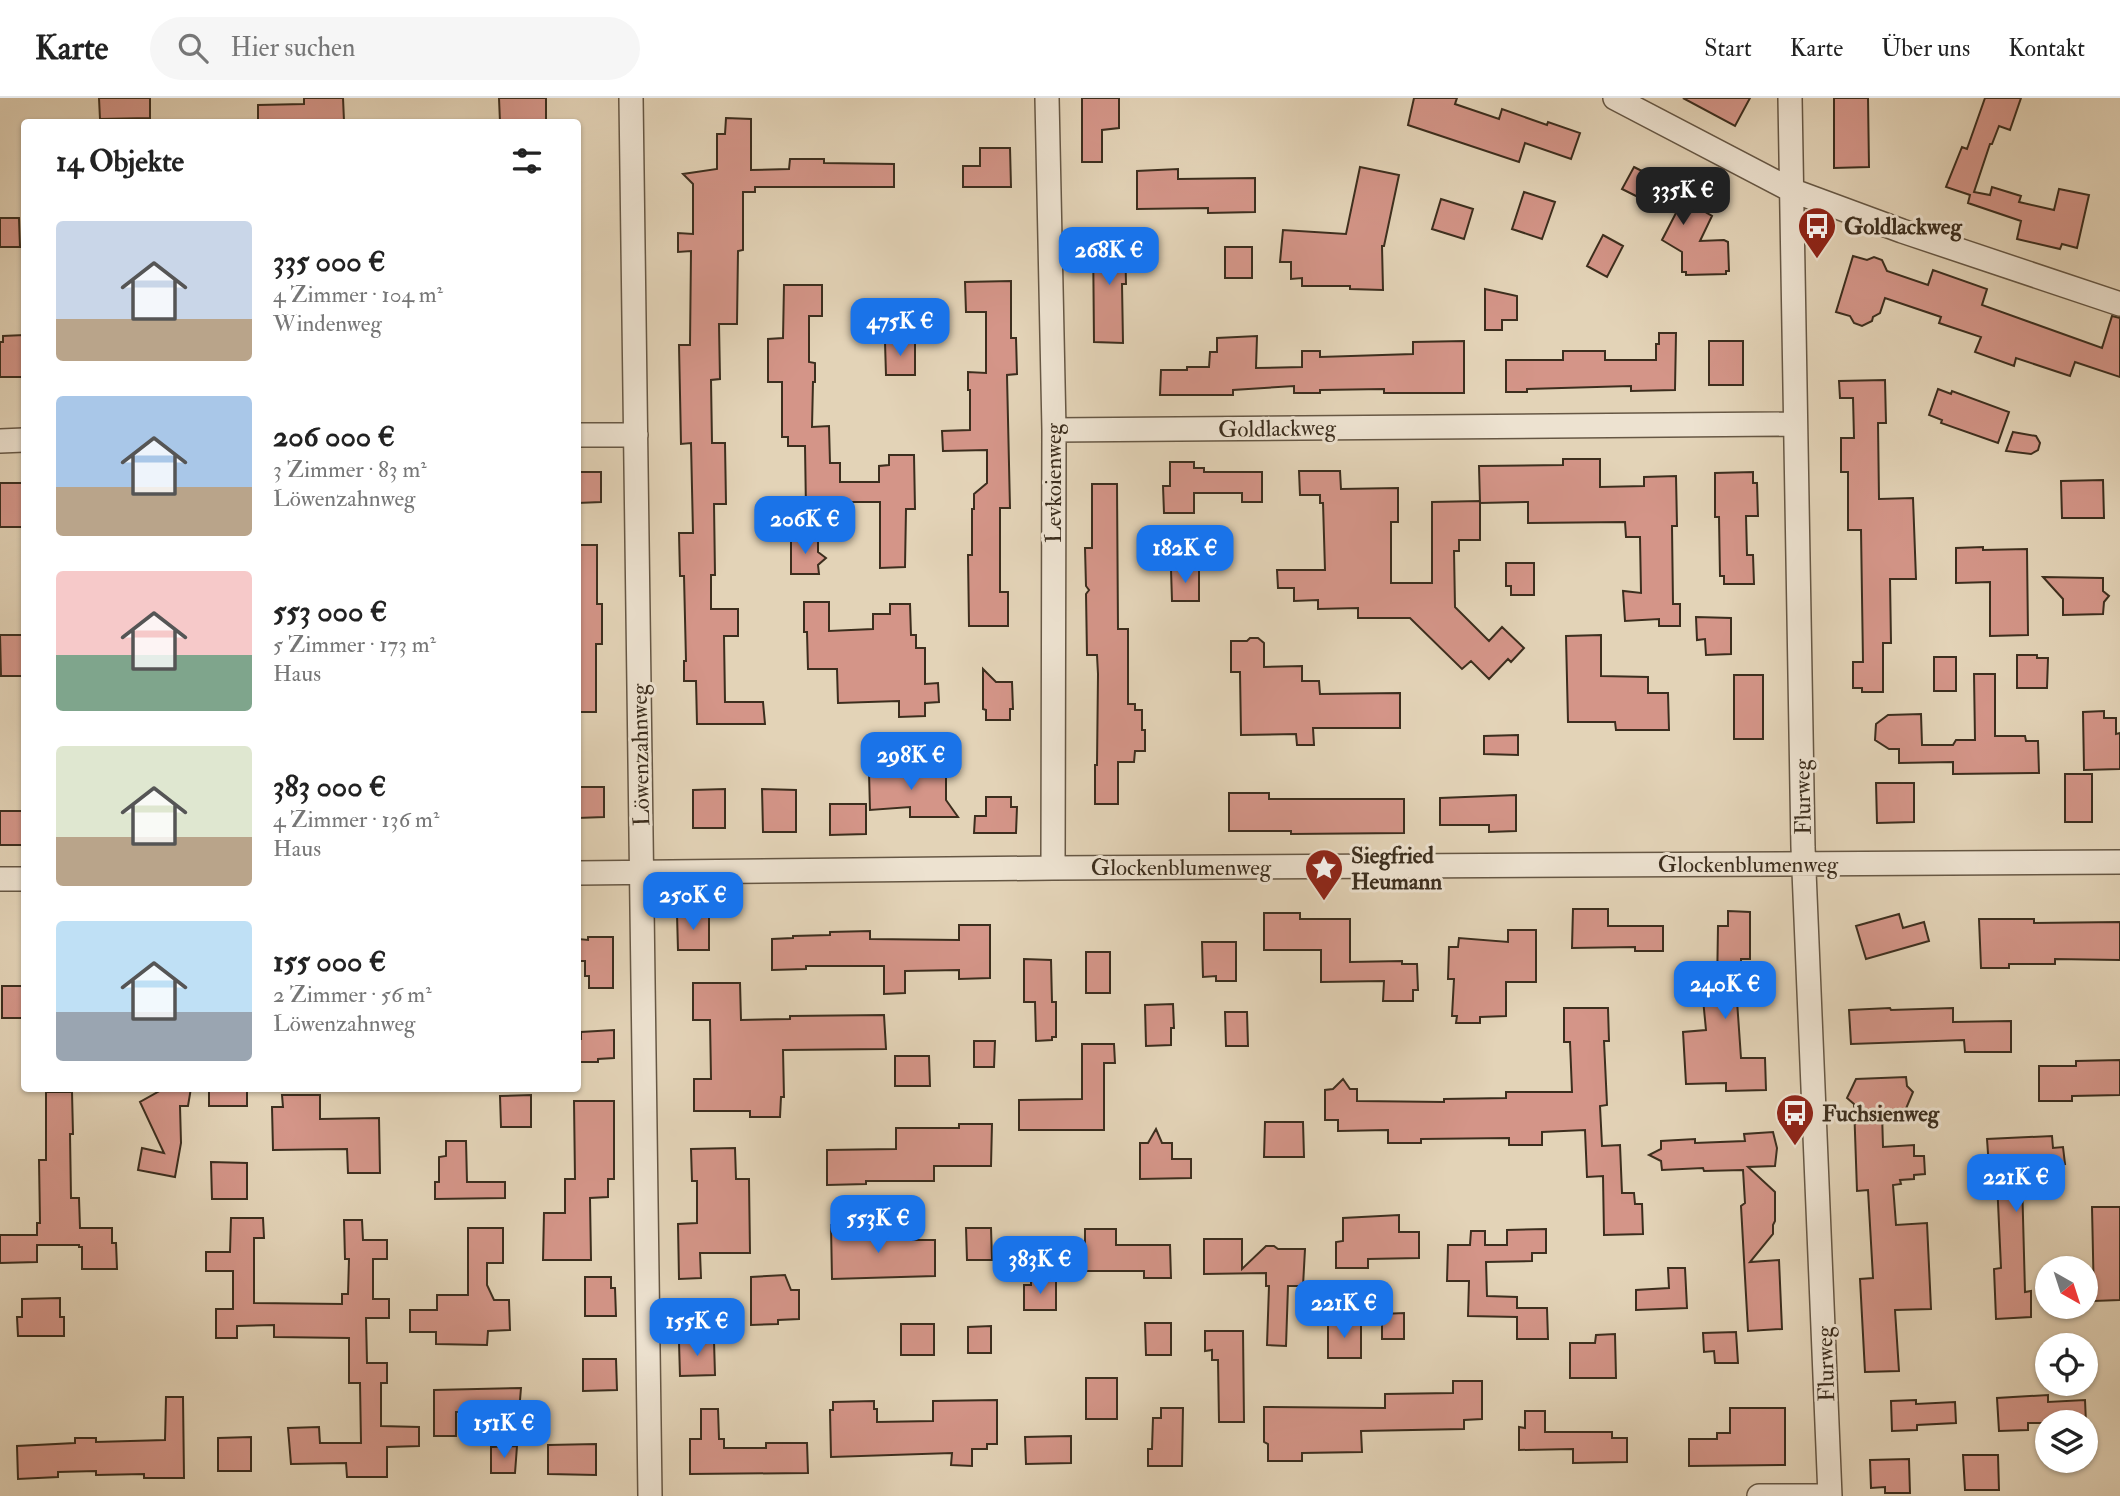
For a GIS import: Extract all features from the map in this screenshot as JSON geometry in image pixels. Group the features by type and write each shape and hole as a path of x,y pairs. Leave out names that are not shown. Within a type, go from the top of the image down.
{"street":[{"name":"Löwenzahnweg","path":"632,98 650,1496"},
{"name":"Levkoienweg","path":"1047,98 1054,430 1053,868"},
{"path":"1615,98 1791,190 1902,231 2120,304"},
{"name":"Flurweg","path":"1790,98 1804,863 1830,1496"},
{"name":"Goldlackweg","path":"1054,430 1795,424"},
{"path":"581,435 636,435"},
{"path":"0,440 21,440"},
{"name":"Glockenblumenweg","path":"581,873 2120,862"},
{"path":"0,879 21,879"},
{"path":"1759,1496 1830,1496"}],"building":[{"path":"99,98 150,98 150,118 100,119"},
{"path":"304,98 343,98 344,119 258,119 258,105 304,104"},
{"path":"499,98 546,98 546,119 500,119"},
{"path":"1082,98 1119,98 1119,128 1102,130 1102,162 1082,162"},
{"path":"1414,98 1457,98 1455,104 1499,119 1502,109 1580,133 1571,159 1525,143 1519,162 1408,125"},
{"path":"1683,98 1750,98 1735,126"},
{"path":"1834,98 1868,98 1869,167 1834,168"},
{"path":"1985,98 2021,98 2010,130 1999,126 1990,144 1974,192 1990,195 1992,187 2021,196 2019,202 2054,210 2059,189 2089,195 2077,248 2062,244 2060,249 2017,239 2021,221 1968,203 1970,195 1946,187 1962,147 1967,149"},
{"path":"726,118 751,119 751,170 789,169 790,159 824,159 824,163 894,164 894,187 755,187 755,192 743,192 743,250 738,251 737,324 719,324 720,379 711,380 712,443 725,443 726,504 714,504 715,575 711,575 711,609 738,609 738,636 724,636 725,702 763,702 765,724 697,724 696,681 684,681 684,576 680,576 679,533 693,533 691,443 681,444 679,345 690,345 691,251 678,252 678,233 693,234 693,184 683,174 717,169 717,134 725,134"},
{"path":"980,148 1010,148 1011,187 963,187 963,166 980,166"},
{"path":"1360,167 1399,175 1382,246 1383,290 1350,289 1350,286 1302,286 1302,278 1291,279 1291,262 1280,262 1283,230 1346,234"},
{"path":"1634,167 1662,181 1659,185 1712,216 1700,241 1728,242 1729,271 1726,271 1726,274 1686,275 1686,272 1682,272 1682,252 1662,240 1676,213 1622,189"},
{"path":"1178,169 1178,179 1255,178 1255,212 1208,213 1208,208 1137,209 1137,171"},
{"path":"1524,192 1555,202 1542,239 1512,229"},
{"path":"1441,199 1473,209 1464,239 1432,229"},
{"path":"0,218 19,218 20,247 0,247"},
{"path":"1093,234 1125,234 1123,343 1094,342"},
{"path":"1603,235 1623,246 1607,277 1587,266"},
{"path":"1225,247 1252,247 1252,278 1225,278"},
{"path":"1853,256 1882,260 1887,271 1928,285 1933,270 1987,289 1982,305 2102,348 2112,316 2120,318 2120,377 2075,362 2070,376 2016,358 2014,366 1975,352 1981,337 1939,323 1941,317 1885,298 1880,313 1873,317 1872,321 1862,326 1854,323 1850,316 1836,312"},
{"path":"1011,281 1011,338 1016,338 1017,374 1007,375 1010,508 1000,508 1000,592 1008,592 1008,626 969,626 968,555 972,555 972,509 974,494 987,483 987,450 943,451 942,431 970,430 968,372 986,373 986,312 966,312 965,282"},
{"path":"784,285 822,285 822,316 809,316 809,362 815,363 812,427 829,426 830,463 840,463 840,482 879,482 879,466 889,465 889,455 914,455 915,509 906,509 905,567 880,568 880,502 840,502 840,510 806,511 805,446 788,446 788,437 782,437 782,382 768,382 768,339 783,338"},
{"path":"1485,289 1517,296 1517,320 1502,320 1502,330 1485,330"},
{"path":"1659,333 1676,333 1675,390 1631,391 1631,386 1506,392 1506,360 1563,360 1563,351 1605,351 1605,360 1656,360"},
{"path":"21,335 21,377 0,377 0,342 3,342 3,336"},
{"path":"1257,336 1256,368 1302,367 1302,351 1320,351 1320,357 1413,354 1413,342 1464,341 1464,393 1384,393 1384,389 1294,393 1294,386 1233,390 1233,395 1160,395 1161,370 1209,367 1210,352 1217,352 1217,338"},
{"path":"915,341 915,375 886,375 885,342"},
{"path":"1709,341 1743,341 1743,385 1709,385"},
{"path":"1885,380 1886,423 1878,423 1879,499 1913,498 1916,579 1890,579 1891,643 1883,643 1883,692 1862,692 1862,688 1853,688 1853,662 1863,662 1861,530 1848,530 1848,472 1841,472 1841,438 1854,438 1853,398 1840,398 1839,381"},
{"path":"1938,389 1951,394 1952,391 2009,412 1998,443 1941,423 1942,420 1929,415"},
{"path":"2013,432 2036,436 2040,443 2038,450 2031,454 2006,451"},
{"path":"1563,459 1600,459 1600,487 1644,486 1644,477 1676,476 1677,526 1672,526 1673,604 1680,604 1680,626 1659,626 1659,619 1625,621 1623,591 1641,593 1640,537 1626,537 1625,522 1528,523 1528,502 1480,503 1479,466 1563,465"},
{"path":"1170,462 1194,462 1194,468 1204,468 1204,472 1262,472 1262,502 1242,502 1242,493 1194,493 1194,513 1164,513 1163,486 1170,486"},
{"path":"1299,471 1340,471 1341,489 1398,488 1398,522 1391,522 1391,583 1432,583 1432,502 1480,501 1480,540 1459,540 1459,551 1454,551 1455,607 1489,641 1502,627 1524,648 1511,662 1508,659 1489,679 1471,661 1462,669 1410,618 1358,618 1358,608 1318,609 1318,600 1294,601 1294,588 1278,588 1277,570 1325,570 1323,503 1320,503 1320,495 1300,495"},
{"path":"581,472 601,472 601,502 581,503"},
{"path":"1753,472 1753,483 1757,483 1758,516 1746,516 1747,555 1753,555 1754,584 1724,584 1724,576 1720,576 1719,517 1715,517 1715,473"},
{"path":"2103,480 2104,518 2062,518 2061,481"},
{"path":"0,483 21,483 21,527 0,527"},
{"path":"1092,484 1117,484 1118,629 1128,629 1128,704 1135,704 1135,710 1142,710 1142,730 1145,730 1145,751 1135,751 1134,762 1118,762 1118,804 1095,804 1098,674 1097,655 1087,655 1086,594 1089,590 1086,586 1085,548 1092,548"},
{"path":"791,537 818,537 818,552 826,558 818,565 819,574 791,574"},
{"path":"581,545 597,545 597,604 602,604 602,644 596,644 596,712 581,712"},
{"path":"1983,547 1983,550 2027,549 2028,635 1990,636 1990,582 1956,583 1956,548"},
{"path":"1506,563 1534,563 1534,595 1511,595 1511,586 1506,586"},
{"path":"1171,569 1199,569 1199,601 1172,601"},
{"path":"2043,577 2103,578 2103,591 2109,596 2104,602 2103,614 2063,615 2063,599"},
{"path":"804,602 829,602 829,631 873,629 873,614 890,614 890,604 910,604 911,635 916,635 916,648 925,648 925,684 938,683 939,702 925,703 925,716 899,717 899,701 838,703 837,669 808,669"},
{"path":"1696,617 1731,618 1731,654 1706,655 1705,639 1697,640"},
{"path":"0,635 21,635 21,676 1,676"},
{"path":"1601,635 1601,676 1648,677 1648,693 1668,693 1669,730 1616,730 1615,722 1568,722 1566,636"},
{"path":"1250,638 1258,638 1264,643 1264,667 1302,666 1302,681 1319,681 1320,694 1400,693 1400,728 1313,728 1314,745 1297,745 1296,734 1241,735 1240,672 1231,672 1231,641 1247,641"},
{"path":"2017,655 2048,658 2047,688 2017,688"},
{"path":"1934,657 1956,657 1956,691 1934,691"},
{"path":"983,669 996,682 1012,682 1013,709 1010,709 1010,720 986,720 986,710 983,709"},
{"path":"1974,674 1995,674 1995,736 2025,736 2026,741 2038,741 2039,773 1953,774 1953,762 1899,763 1899,749 1889,749 1875,740 1876,724 1888,715 1921,714 1922,745 1953,745 1956,740 1975,740"},
{"path":"1734,675 1763,675 1763,739 1734,739"},
{"path":"2104,711 2104,718 2116,718 2116,734 2120,733 2120,769 2084,770 2083,712"},
{"path":"1518,735 1518,755 1484,754 1484,736"},
{"path":"946,770 946,800 958,817 910,817 910,807 870,810 869,772"},
{"path":"2065,774 2092,774 2092,822 2065,822"},
{"path":"1876,783 1914,783 1914,822 1877,823"},
{"path":"581,787 604,787 604,817 581,818"},
{"path":"725,789 725,828 693,828 693,790"},
{"path":"762,789 796,790 796,832 763,832"},
{"path":"1229,793 1269,793 1269,799 1404,799 1404,833 1291,834 1291,831 1229,831"},
{"path":"1516,795 1516,831 1489,832 1489,825 1440,825 1440,798"},
{"path":"986,797 1011,797 1011,807 1017,807 1016,833 974,833 975,816 986,816"},
{"path":"830,804 866,804 866,834 830,835"},
{"path":"0,811 21,811 21,845 0,845"},
{"path":"1573,909 1608,909 1608,926 1663,926 1663,951 1635,951 1635,947 1572,948"},
{"path":"1728,911 1750,912 1750,959 1741,959 1741,972 1735,972 1741,1058 1765,1058 1766,1090 1726,1091 1726,1083 1686,1084 1683,1032 1706,1030 1703,999 1713,998 1712,990 1717,990 1718,926 1728,926"},
{"path":"1264,913 1300,913 1300,919 1350,919 1350,962 1402,961 1402,964 1417,964 1418,990 1413,990 1413,1001 1383,1001 1384,981 1321,982 1321,950 1264,950"},
{"path":"677,914 709,914 709,950 678,950"},
{"path":"1899,914 1903,928 1924,922 1929,941 1866,959 1856,926"},
{"path":"1979,919 2034,919 2034,923 2120,922 2120,960 2055,959 2055,964 2009,964 2009,968 1981,968"},
{"path":"959,925 990,925 990,978 959,979 959,970 905,971 905,993 884,994 884,966 806,966 806,969 772,970 772,939 830,935 830,932 870,931 870,939 959,940"},
{"path":"1508,930 1536,930 1536,982 1506,982 1506,1016 1480,1017 1480,1023 1456,1023 1457,1016 1452,1016 1454,979 1448,979 1449,947 1458,947 1459,938 1508,942"},
{"path":"588,937 613,937 613,988 589,988 589,976 585,976 585,961 581,961 581,939 588,940"},
{"path":"1202,942 1236,942 1236,981 1216,981 1216,976 1203,977"},
{"path":"1086,952 1110,952 1110,993 1086,993"},
{"path":"1024,959 1051,960 1052,1002 1056,1002 1056,1037 1052,1037 1052,1040 1036,1041 1035,1002 1024,1002"},
{"path":"693,983 740,983 741,1020 790,1019 790,1016 884,1015 886,1049 783,1050 784,1097 781,1097 780,1117 750,1117 750,1111 694,1111 694,1079 711,1079 710,1020 693,1020"},
{"path":"2,986 21,986 21,1018 2,1018"},
{"path":"1173,1004 1174,1028 1171,1028 1171,1045 1146,1046 1145,1005"},
{"path":"1564,1008 1608,1008 1609,1041 1604,1041 1607,1105 1600,1106 1602,1146 1620,1145 1622,1193 1634,1193 1635,1204 1642,1204 1643,1234 1604,1235 1603,1176 1587,1177 1585,1130 1542,1132 1542,1145 1509,1145 1509,1138 1421,1139 1421,1143 1388,1143 1388,1130 1338,1131 1338,1120 1325,1120 1325,1090 1333,1089 1343,1079 1350,1089 1357,1089 1357,1101 1444,1102 1444,1099 1506,1098 1506,1092 1572,1092 1570,1042 1564,1042"},
{"path":"1953,1008 1953,1022 2011,1021 2011,1052 1965,1052 1964,1040 1851,1044 1849,1010"},
{"path":"1225,1012 1247,1012 1248,1046 1226,1046"},
{"path":"614,1030 614,1058 581,1062 581,1032"},
{"path":"974,1041 995,1041 994,1067 974,1067"},
{"path":"1082,1044 1114,1044 1115,1063 1104,1063 1104,1130 1019,1130 1019,1100 1082,1099"},
{"path":"895,1056 929,1056 930,1086 895,1086"},
{"path":"2120,1060 2120,1095 2072,1096 2072,1101 2039,1101 2039,1066 2076,1066 2076,1061"},
{"path":"1906,1077 1907,1086 1913,1092 1905,1111 1882,1112 1883,1147 1914,1145 1914,1156 1924,1156 1925,1174 1914,1175 1914,1179 1900,1180 1901,1184 1893,1185 1896,1225 1927,1223 1931,1309 1895,1310 1899,1371 1865,1372 1860,1279 1873,1278 1868,1190 1857,1191 1854,1104 1847,1098 1856,1079"},
{"path":"46,1092 72,1092 71,1198 79,1198 80,1228 112,1228 112,1243 116,1243 117,1269 82,1269 82,1247 79,1245 37,1245 37,1262 0,1263 0,1235 37,1235 37,1223 40,1223 39,1160 46,1160"},
{"path":"158,1092 190,1092 188,1106 180,1106 181,1143 175,1177 138,1170 142,1148 164,1153 140,1102"},
{"path":"209,1092 247,1092 247,1106 209,1106"},
{"path":"282,1095 320,1095 320,1119 379,1118 380,1173 348,1173 347,1149 273,1150 272,1107 283,1107"},
{"path":"531,1095 531,1127 501,1127 500,1096"},
{"path":"574,1101 614,1101 614,1179 608,1179 608,1197 590,1198 591,1260 543,1260 544,1213 565,1213 565,1179 575,1179"},
{"path":"1265,1122 1303,1122 1304,1157 1264,1157"},
{"path":"959,1124 992,1124 991,1166 934,1166 934,1181 866,1181 866,1184 827,1185 827,1150 896,1149 896,1128 959,1128"},
{"path":"1156,1129 1162,1143 1172,1143 1172,1159 1191,1159 1191,1178 1140,1179 1140,1143 1148,1143"},
{"path":"1773,1132 1777,1148 1775,1166 1748,1167 1775,1192 1773,1234 1750,1262 1779,1260 1782,1329 1748,1331 1741,1206 1745,1203 1743,1170 1662,1170 1661,1161 1649,1155 1661,1149 1661,1141 1745,1141 1744,1134"},
{"path":"2052,1136 2053,1148 2063,1147 2065,1164 2052,1165 2052,1170 2039,1170 2039,1175 2025,1176 2026,1180 2022,1180 2025,1292 2031,1291 2031,1317 1996,1319 1994,1269 2001,1268 1997,1181 1990,1182 1987,1139"},
{"path":"446,1141 466,1141 467,1182 505,1182 505,1198 435,1199 435,1182 439,1182 439,1157 446,1156"},
{"path":"735,1148 736,1179 749,1179 750,1253 700,1253 701,1278 679,1279 678,1224 697,1223 697,1181 692,1181 691,1149"},
{"path":"211,1162 247,1163 247,1199 212,1199"},
{"path":"2092,1207 2120,1207 2120,1300 2098,1301 2098,1256 2093,1256"},
{"path":"1399,1215 1399,1232 1419,1232 1419,1258 1368,1259 1368,1268 1336,1268 1336,1242 1343,1241 1343,1218"},
{"path":"231,1218 263,1218 264,1238 254,1238 254,1303 342,1304 342,1294 348,1294 349,1259 345,1259 344,1220 362,1220 363,1240 387,1240 387,1259 373,1259 373,1299 389,1299 389,1318 366,1318 367,1363 387,1363 387,1383 381,1383 381,1426 419,1427 419,1446 387,1447 387,1477 347,1477 346,1463 291,1464 288,1428 319,1427 320,1443 361,1443 360,1383 349,1383 349,1338 274,1337 274,1325 237,1326 237,1338 216,1338 216,1309 233,1309 233,1271 206,1271 206,1252 230,1252"},
{"path":"831,1225 873,1225 873,1240 935,1240 935,1276 832,1279"},
{"path":"468,1228 503,1228 503,1263 487,1263 487,1285 494,1300 509,1300 510,1330 488,1331 487,1345 436,1344 436,1332 410,1332 410,1310 437,1310 437,1295 468,1295"},
{"path":"966,1228 991,1228 992,1260 967,1260"},
{"path":"1085,1229 1116,1229 1116,1245 1170,1245 1171,1278 1144,1278 1144,1271 1085,1271"},
{"path":"1546,1229 1546,1253 1532,1253 1532,1261 1486,1262 1487,1296 1517,1297 1517,1308 1547,1308 1548,1339 1517,1339 1517,1317 1468,1316 1469,1281 1447,1281 1448,1245 1470,1245 1471,1231 1485,1231 1485,1245 1507,1245 1507,1230"},
{"path":"1204,1239 1242,1239 1242,1269 1266,1246 1305,1249 1303,1286 1288,1286 1286,1346 1267,1345 1269,1286 1266,1286 1266,1273 1204,1274"},
{"path":"1668,1268 1685,1268 1687,1308 1636,1310 1636,1290 1669,1288"},
{"path":"785,1275 791,1290 799,1290 799,1319 778,1320 778,1324 751,1325 751,1277"},
{"path":"585,1277 611,1277 611,1288 615,1288 616,1316 585,1316"},
{"path":"1056,1280 1056,1310 1024,1310 1024,1285 1031,1285 1031,1281"},
{"path":"60,1298 64,1336 18,1336 17,1317 22,1317 22,1299"},
{"path":"1404,1313 1404,1339 1382,1339 1382,1314"},
{"path":"1145,1323 1171,1323 1171,1355 1146,1355"},
{"path":"1328,1323 1361,1323 1361,1358 1328,1358"},
{"path":"901,1324 934,1324 934,1355 901,1355"},
{"path":"991,1326 991,1353 968,1353 968,1327"},
{"path":"1205,1331 1243,1331 1244,1422 1219,1422 1218,1360 1212,1360 1212,1350 1205,1351"},
{"path":"1736,1332 1738,1363 1715,1363 1714,1351 1704,1352 1703,1333"},
{"path":"1615,1334 1616,1378 1570,1378 1570,1343 1595,1343 1596,1335"},
{"path":"714,1341 715,1375 680,1376 679,1342"},
{"path":"583,1359 616,1359 617,1390 583,1391"},
{"path":"1086,1378 1117,1378 1117,1419 1086,1419"},
{"path":"1453,1381 1482,1381 1482,1419 1464,1420 1464,1429 1361,1431 1362,1452 1302,1453 1302,1461 1268,1461 1268,1444 1264,1442 1264,1407 1385,1408 1385,1394 1453,1393"},
{"path":"521,1388 519,1412 456,1412 456,1436 434,1436 434,1390"},
{"path":"2048,1396 2048,1402 2085,1400 2085,1410 2035,1410 2035,1423 2028,1423 2028,1430 1999,1431 1997,1398"},
{"path":"166,1397 183,1397 184,1478 144,1478 144,1474 96,1475 96,1471 58,1472 58,1477 18,1479 17,1446 75,1443 75,1438 96,1438 96,1442 165,1440"},
{"path":"997,1400 997,1444 987,1444 987,1449 972,1449 972,1466 951,1465 952,1453 831,1457 830,1410 833,1410 833,1402 874,1401 877,1422 933,1421 933,1401"},
{"path":"1916,1400 1916,1404 1955,1402 1956,1423 1917,1425 1917,1430 1892,1431 1891,1401"},
{"path":"1161,1408 1183,1408 1182,1466 1148,1466 1148,1449 1152,1449 1153,1418 1161,1418"},
{"path":"1730,1408 1785,1408 1785,1465 1689,1466 1689,1439 1717,1439 1717,1433 1730,1433"},
{"path":"701,1409 718,1409 719,1439 724,1439 724,1448 766,1448 766,1443 807,1443 808,1473 690,1474 690,1439 701,1439"},
{"path":"1525,1411 1545,1411 1545,1432 1612,1432 1612,1438 1627,1438 1627,1462 1573,1463 1573,1449 1519,1450 1519,1427 1525,1428"},
{"path":"1071,1436 1071,1463 1026,1464 1025,1437"},
{"path":"251,1437 251,1471 218,1471 218,1438"},
{"path":"596,1444 596,1475 548,1474 548,1445"},
{"path":"517,1446 515,1473 491,1473 491,1447"},
{"path":"1963,1455 1998,1455 1999,1490 1965,1490"},
{"path":"1909,1459 1910,1493 1885,1493 1885,1487 1871,1488 1870,1460"}],"place":[{"name":"Goldlackweg","path":"1817,260"},
{"name":"Siegfried Heumann","path":"1324,902"},
{"name":"Fuchsienweg","path":"1795,1147"}]}
